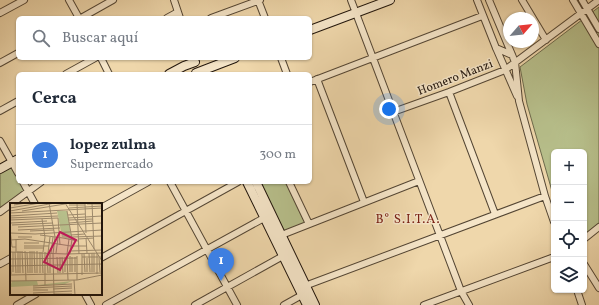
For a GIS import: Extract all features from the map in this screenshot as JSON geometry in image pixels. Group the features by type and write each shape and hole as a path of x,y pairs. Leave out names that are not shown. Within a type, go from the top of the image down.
{"street":[{"path":"0,13 24,0"},
{"path":"69,0 79,16"},
{"path":"84,16 113,0"},
{"path":"174,0 179,15"},
{"path":"216,16 259,0 265,16"},
{"path":"351,0 461,291 469,305"},
{"path":"312,29 390,0"},
{"path":"477,0 482,16 519,101 545,196 554,221"},
{"path":"522,0 546,40"},
{"path":"572,0 599,44"},
{"path":"582,0 599,30"},
{"name":"Homero Manzi","path":"393,112 505,70 599,0"},
{"path":"480,9 490,2 515,62 519,101"},
{"path":"312,81 482,16"},
{"path":"496,48 512,55"},
{"path":"0,63 16,54"},
{"path":"70,72 91,60"},
{"path":"102,60 108,72"},
{"path":"173,72 195,60 200,72"},
{"path":"202,72 230,60"},
{"path":"282,60 286,72"},
{"path":"317,79 364,202"},
{"path":"449,92 495,214"},
{"path":"0,112 16,102"},
{"path":"0,141 15,160 0,169"},
{"path":"278,236 419,181"},
{"path":"24,184 34,203"},
{"path":"12,203 38,184"},
{"path":"102,207 144,184"},
{"path":"171,184 237,305"},
{"path":"102,257 234,184"},
{"path":"248,184 264,218 278,236 283,256 302,290 315,305"},
{"path":"257,184 307,305"},
{"path":"290,184 309,224"},
{"path":"284,305 302,290 440,235 545,196"},
{"path":"0,212 10,205"},
{"path":"106,305 264,218"},
{"path":"587,237 599,227"},
{"path":"195,305 283,256"},
{"path":"424,305 551,258"},
{"path":"0,264 10,259"},
{"path":"587,269 599,288"},
{"path":"578,293 582,305"},
{"path":"17,305 34,295"},
{"path":"86,295 91,305"}],"green space":[{"path":"599,7 599,224 587,233 587,149 551,149 551,188 527,104 520,67"},
{"path":"11,165 16,174 16,184 22,184 26,192 0,211 0,171"},
{"path":"257,184 291,184 309,224 281,235"}],"place":[{"name":"lopez zulma","path":"221,281"}],"district":[{"name":"B° S.I.T.A.","path":"408,218"}]}
